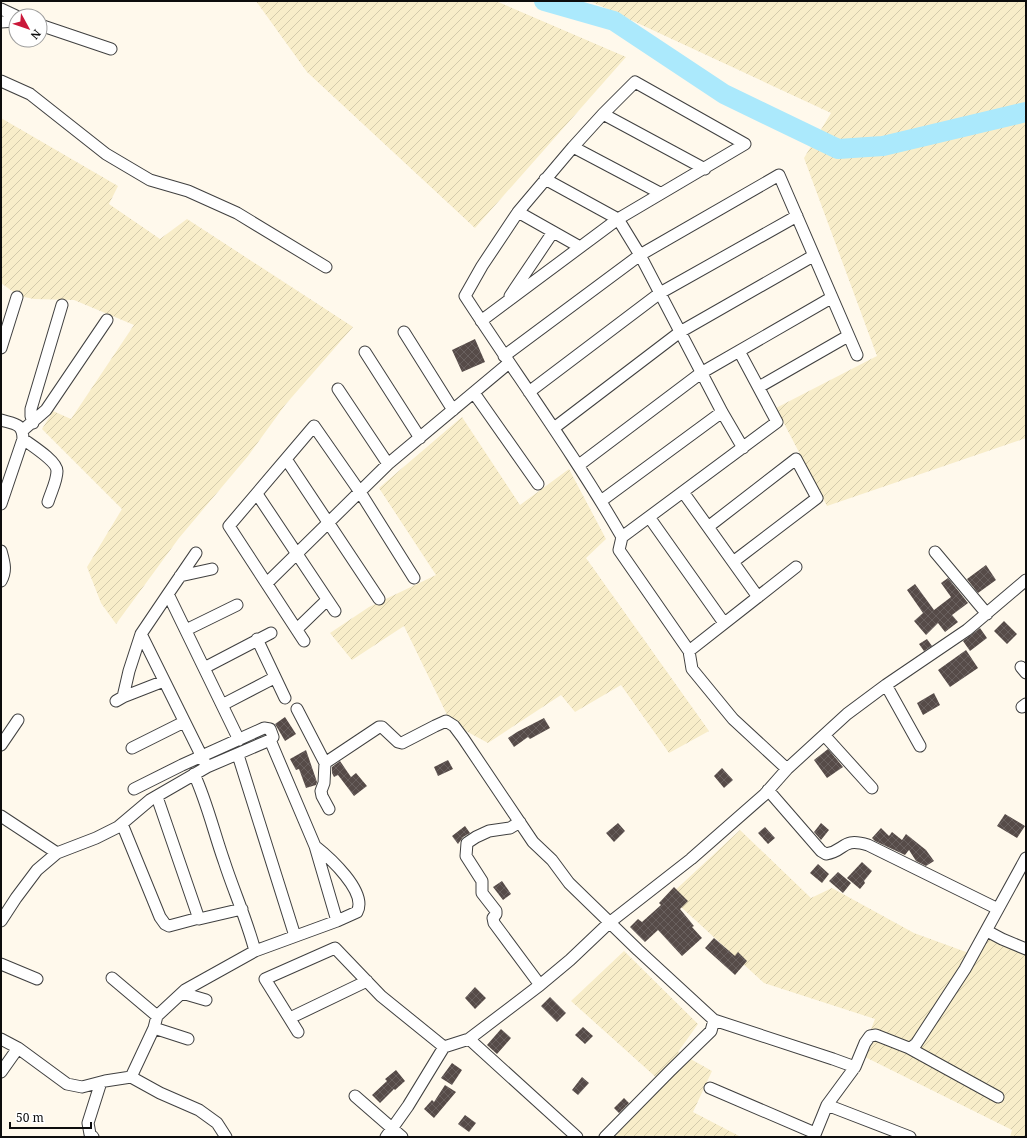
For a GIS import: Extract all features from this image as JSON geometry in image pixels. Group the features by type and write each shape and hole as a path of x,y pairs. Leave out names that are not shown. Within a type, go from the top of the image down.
{"street":[{"path":"48,28 111,49"},
{"path":"1,81 30,94 106,154 150,180 188,191 237,213 326,267"},
{"path":"481,321 618,219 746,144 635,82 573,147 518,212 482,266 465,296 481,321 579,465 622,537"},
{"path":"603,114 705,169"},
{"path":"573,147 660,193"},
{"path":"267,583 388,464 474,392 507,359 640,255 779,175 857,355"},
{"path":"545,179 618,219 640,255 701,373 743,448"},
{"path":"518,212 580,247"},
{"path":"529,392 660,293 797,216"},
{"path":"504,305 553,232"},
{"path":"554,428 680,332 813,256"},
{"path":"1,348 17,297"},
{"path":"579,465 701,373 831,298"},
{"path":"33,423 31,409 62,305"},
{"path":"1,504 23,434 46,410 107,320"},
{"path":"404,332 453,410"},
{"path":"759,387 848,336"},
{"path":"739,351 777,422 622,537 619,550 689,651 692,669 733,719 787,769"},
{"path":"365,352 420,438"},
{"path":"338,389 388,464"},
{"path":"474,392 538,484"},
{"path":"601,501 722,412"},
{"path":"1,420 20,426 23,434 56,466 57,470 55,480 48,502"},
{"path":"304,640 229,526 314,426 360,492 414,578"},
{"path":"286,459 379,599"},
{"path":"708,527 796,459 817,498 734,562"},
{"path":"683,492 758,597"},
{"path":"257,494 334,612"},
{"path":"649,517 724,623"},
{"path":"1,551 5,564 4,575 1,581"},
{"path":"935,552 986,614"},
{"path":"164,681 119,699 141,634 196,553"},
{"path":"689,651 796,566"},
{"path":"180,576 212,569"},
{"path":"389,1133 444,1047 469,1039 540,985 570,960 609,923 691,859 768,790 787,769 825,736 847,714 886,685 966,630 1026,580"},
{"path":"168,594 239,740"},
{"path":"297,629 327,600"},
{"path":"186,630 237,605"},
{"path":"204,668 271,633"},
{"path":"141,634 205,762"},
{"path":"257,640 274,678 285,698"},
{"path":"222,705 274,678"},
{"path":"886,685 920,746"},
{"path":"297,709 325,763 324,783 321,791 329,809"},
{"path":"1,745 18,720"},
{"path":"325,763 379,726 398,742 402,743 446,721 454,726 534,842 552,860 569,883 609,923 714,1020 855,1067"},
{"path":"132,748 184,722"},
{"path":"1,922 16,898 37,870 57,853 96,838 118,827 150,800 194,774 205,762 239,740 264,728 270,729 273,737 270,740 238,755 205,762 182,765 134,789"},
{"path":"825,736 872,788"},
{"path":"270,740 315,846 337,921"},
{"path":"238,755 295,936"},
{"path":"194,774 202,791 255,951"},
{"path":"768,790 821,851 826,854 831,853 851,842 868,845 998,909"},
{"path":"157,797 199,918"},
{"path":"1,816 57,853"},
{"path":"520,822 510,828 489,831 476,837 467,844 466,856 482,881 482,893 496,911 493,918 494,923 540,985"},
{"path":"122,824 160,917 165,924 172,926 199,918 242,909"},
{"path":"131,1077 154,1028 157,1016 185,990 255,951 337,921 357,912 360,906 359,899 349,882 334,862 315,846"},
{"path":"909,1048 912,1047 919,1038 965,970 1026,858"},
{"path":"987,930 1002,939 1026,949"},
{"path":"298,1032 265,979 335,948 381,996 444,1047"},
{"path":"1,964 37,979"},
{"path":"112,978 157,1016"},
{"path":"290,1018 367,981"},
{"path":"182,993 206,1000"},
{"path":"605,1137 712,1031 714,1020"},
{"path":"154,1028 188,1040"},
{"path":"710,1088 815,1136 828,1105 855,1067 865,1043 870,1036 876,1035 909,1048 998,1097"},
{"path":"1,1039 18,1048 67,1084 82,1087 131,1077 160,1093 199,1110 217,1123 226,1137"},
{"path":"469,1039 577,1137"},
{"path":"1,1072 18,1048"},
{"path":"93,1137 90,1134 88,1123 101,1082"},
{"path":"355,1096 389,1133 402,1137"},
{"path":"828,1105 910,1137"}],"shaded area":[{"path":"256,1 496,1 626,57 475,228 307,72"},
{"path":"590,1 1026,1 1026,438 827,506 776,408 877,356 804,158 831,113"},
{"path":"1,118 118,186 109,204 160,239 187,219 353,327 285,405 248,456 179,538 116,624 101,603 87,567 122,509 42,429 53,411 71,419 134,325 74,300 34,299 19,296 1,283"},
{"path":"462,417 520,505 569,469 606,539 586,558 709,731 669,753 621,685 575,712 561,695 488,743 451,723 404,626 352,660 330,633 369,607 436,575 379,488"},
{"path":"740,830 811,898 832,888 914,933 977,956 986,938 1026,954 1026,1137 1010,1137 1012,1130 861,1055 875,1019 764,983 669,896"},
{"path":"624,951 698,1024 678,1052 712,1071 693,1112 741,1137 615,1137 659,1080 571,1001"}],"building":[{"path":"475,339 485,362 462,372 452,350"},
{"path":"986,565 996,580 978,593 967,579"},
{"path":"948,578 968,603 952,615 958,622 945,632 938,623 926,635 914,621 923,613 907,590 915,584 934,610 951,597 941,583"},
{"path":"1004,621 1017,634 1007,644 994,631"},
{"path":"980,628 987,638 970,651 963,641"},
{"path":"927,639 932,646 924,651 919,644"},
{"path":"966,650 978,668 950,687 938,670"},
{"path":"934,693 940,705 923,715 917,703"},
{"path":"285,717 296,734 285,741 275,724"},
{"path":"544,718 550,728 530,739 528,737 514,747 508,738"},
{"path":"828,749 843,767 827,778 814,760"},
{"path":"306,750 317,782 316,785 306,788 299,769 296,770 290,759"},
{"path":"448,760 453,769 438,776 434,767"},
{"path":"340,761 351,777 356,773 367,786 354,796 338,775 334,777 332,773 332,767"},
{"path":"722,768 733,780 724,788 714,776"},
{"path":"1005,814 1025,826 1017,838 997,826"},
{"path":"618,823 625,831 614,842 606,833"},
{"path":"821,823 829,830 821,840 814,832"},
{"path":"465,826 470,833 463,837 458,844 452,836"},
{"path":"765,827 775,838 768,844 758,833"},
{"path":"881,828 889,836 892,832 902,840 906,834 926,850 934,861 926,866 916,861 909,850 905,855 875,841 872,838"},
{"path":"862,862 872,871 860,889 847,878"},
{"path":"818,864 829,874 822,883 810,873"},
{"path":"838,872 851,883 843,893 829,881"},
{"path":"502,881 511,894 503,900 493,887"},
{"path":"674,887 688,901 680,909 694,926 692,927 702,938 682,956 658,930 645,942 630,927 638,919 642,922 661,905 659,903"},
{"path":"714,938 735,956 738,952 747,961 735,975 705,948"},
{"path":"475,987 486,998 475,1009 465,998"},
{"path":"550,997 566,1013 557,1022 541,1006"},
{"path":"583,1027 593,1036 585,1044 575,1035"},
{"path":"501,1029 511,1038 497,1054 487,1045"},
{"path":"452,1063 462,1070 452,1085 441,1078"},
{"path":"396,1070 405,1081 395,1090 394,1089 380,1103 372,1095 387,1081 385,1079"},
{"path":"582,1077 589,1083 578,1095 572,1090"},
{"path":"445,1085 456,1092 434,1118 424,1109 432,1100 434,1102"},
{"path":"624,1098 629,1103 619,1113 614,1108"},
{"path":"465,1115 476,1123 469,1132 458,1124"}],"waterway":[{"path":"544,1 614,21 724,94 838,149 883,146 1026,112"}]}
